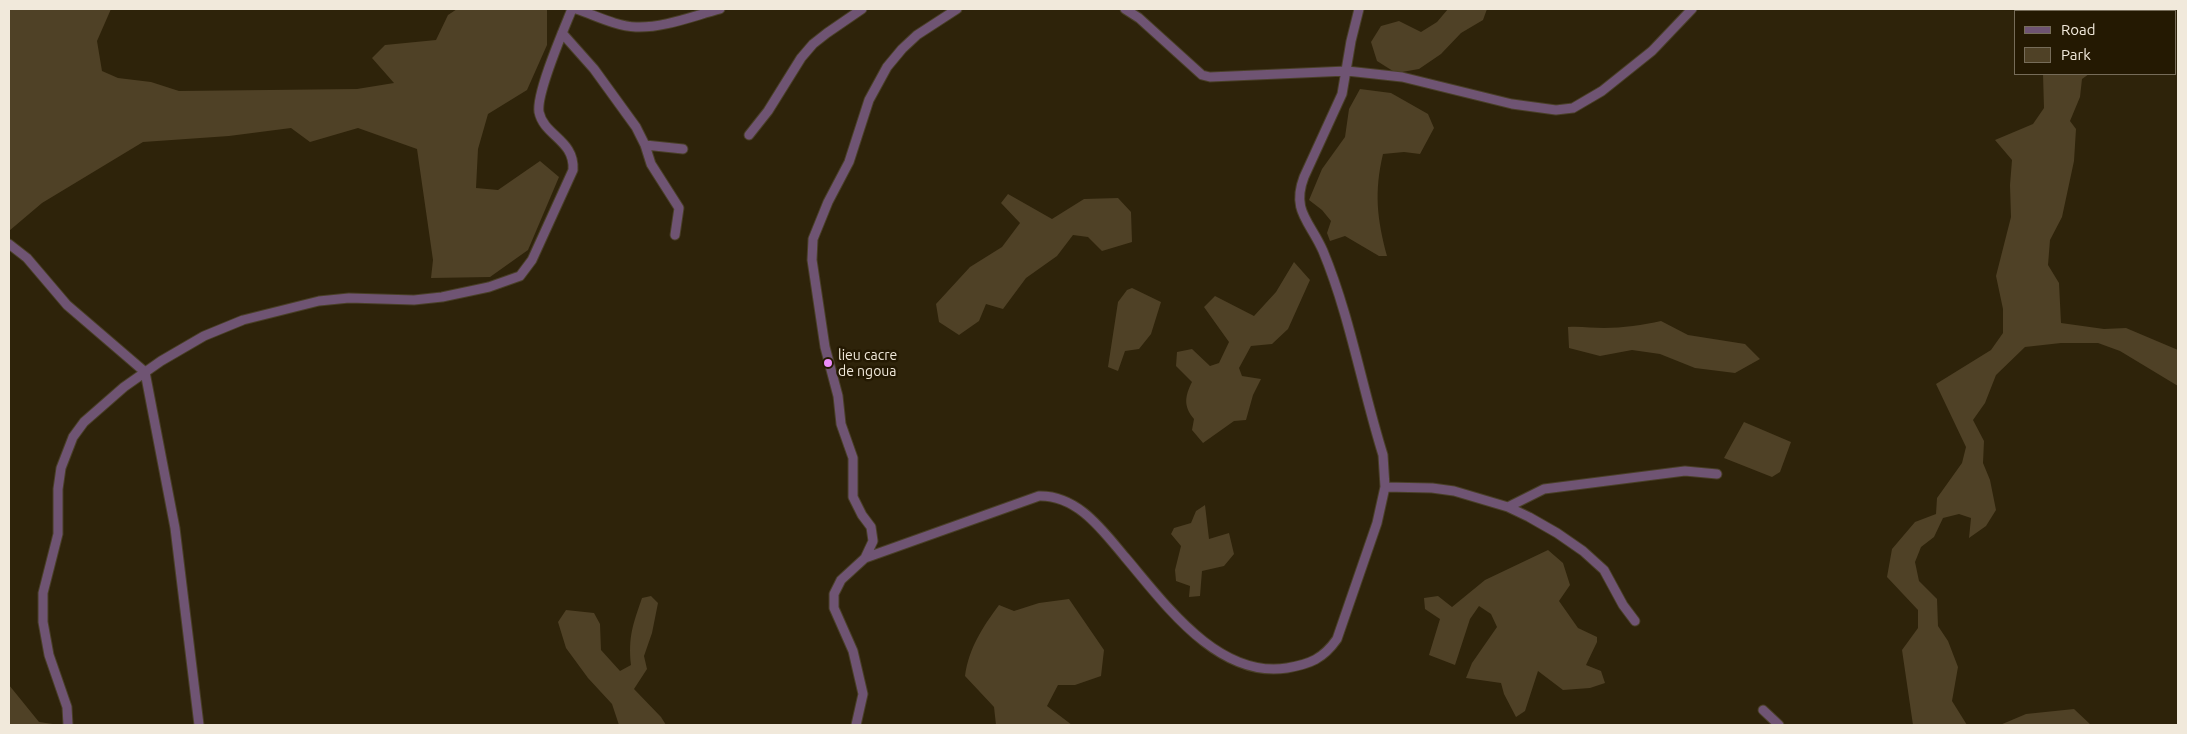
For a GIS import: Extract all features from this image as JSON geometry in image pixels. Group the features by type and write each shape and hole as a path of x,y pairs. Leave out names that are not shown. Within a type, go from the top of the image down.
{"street":[{"path":"68,725 67,707 49,655 42,607 45,579 58,534 58,489 61,468 73,437 84,422 124,387 145,372 204,336 243,320 319,301 349,298 414,300 442,297 489,287 520,276 532,260 573,170 572,154 544,122 539,112 549,68 572,9"},
{"path":"576,9 618,24 636,27 668,23 720,9"},
{"path":"750,135 768,111 801,58 813,44 827,32 862,9"},
{"path":"856,725 863,694 853,651 834,608 834,594 841,580 865,558 873,541 872,527 862,514 854,497 853,458 841,424 838,396 825,347 812,260 813,239 824,210 849,162 869,100 887,67 917,35 957,9"},
{"path":"1125,9 1139,18 1202,75 1210,77 1347,71 1402,78 1512,104 1556,110 1574,108 1602,91 1652,51 1692,9"},
{"path":"865,558 1039,496 1052,496 1072,504 1104,531 1172,610 1207,645 1226,658 1259,670 1280,669 1314,661 1328,652 1337,639 1377,523 1385,487 1383,455 1345,314 1322,250 1298,200 1304,178 1342,94 1351,41 1359,9"},
{"path":"562,33 616,97 645,145 651,164 679,208 675,235"},
{"path":"645,145 682,149"},
{"path":"9,244 27,258 67,305 145,372 175,528 200,725"},
{"path":"1508,507 1544,488 1685,471 1717,474"},
{"path":"1385,487 1432,488 1454,492 1508,507 1557,533 1583,551 1604,570 1623,605 1635,621"},
{"path":"1763,710 1779,725"}],"green space":[{"path":"9,9 111,9 97,41 102,71 118,78 151,82 179,91 357,89 394,83 372,58 385,45 436,40 448,15 457,9 547,9 547,45 527,90 488,114 478,149 476,188 498,190 540,161 559,177 528,250 490,277 431,278 433,260 417,149 358,128 310,142 291,128 229,136 143,142 42,203 9,231"},
{"path":"1448,9 1487,9 1483,20 1461,33 1441,54 1419,69 1396,73 1377,61 1371,42 1381,26 1399,21 1421,32 1437,22"},
{"path":"2043,75 2088,75 2082,79 2080,97 2070,121 2076,129 2074,161 2062,217 2050,240 2048,265 2059,283 2061,323 2104,329 2126,328 2178,350 2178,386 2120,351 2098,343 2061,343 2025,347 1996,375 1985,403 1973,420 1984,441 1983,463 1990,480 1996,510 1986,526 1969,538 1971,518 1959,514 1943,518 1934,537 1921,547 1915,562 1919,581 1937,599 1938,626 1948,641 1958,667 1952,701 1967,725 1913,725 1902,650 1918,628 1918,610 1887,577 1892,549 1915,522 1936,514 1937,498 1962,463 1966,447 1936,384 1991,350 2003,333 2003,309 1996,276 2011,217 2010,185 2012,160 1995,140 2033,124 2044,108"},
{"path":"1360,89 1391,93 1428,114 1434,128 1420,154 1404,152 1383,154 1378,181 1378,205 1387,256 1379,256 1345,236 1330,241 1327,233 1331,221 1322,210 1309,200 1322,169 1345,137 1349,109"},
{"path":"1008,194 1052,219 1084,199 1118,198 1131,212 1132,242 1102,251 1088,237 1073,235 1057,256 1026,278 1003,309 986,304 979,321 959,335 939,322 936,304 970,267 1002,247 1020,223 1001,203"},
{"path":"1294,262 1310,280 1288,329 1272,344 1251,346 1239,368 1242,376 1261,379 1253,395 1246,420 1234,421 1203,443 1192,430 1194,419 1188,410 1186,401 1192,382 1176,366 1177,352 1192,349 1210,366 1219,363 1229,342 1204,307 1215,296 1254,316 1276,292"},
{"path":"1132,288 1161,302 1151,334 1139,349 1125,351 1118,371 1108,367 1118,302 1127,290"},
{"path":"1661,321 1688,335 1745,344 1760,359 1735,373 1695,368 1660,354 1632,350 1600,356 1569,348 1568,327 1604,328"},
{"path":"1744,422 1791,442 1780,472 1772,477 1724,458"},
{"path":"1205,505 1209,539 1229,533 1234,554 1224,566 1202,571 1200,596 1189,597 1190,586 1176,581 1175,570 1181,546 1171,534 1174,528 1191,523 1196,511"},
{"path":"1548,550 1563,563 1570,585 1559,601 1578,628 1597,637 1597,642 1586,665 1601,671 1605,683 1590,688 1563,690 1538,671 1525,711 1516,717 1504,694 1501,683 1466,678 1472,663 1497,627 1491,614 1479,606 1470,619 1455,665 1429,655 1440,619 1425,609 1424,598 1438,596 1452,607 1485,580"},
{"path":"651,596 658,603 652,633 644,656 647,669 634,689 661,717 666,725 619,725 612,704 588,678 566,648 558,622 566,610 594,613 600,624 601,650 620,671 631,665 630,646 634,623 642,598"},
{"path":"1069,599 1104,650 1101,676 1075,685 1058,685 1047,706 1072,725 996,725 994,707 965,676 973,647 982,630 999,605 1014,611 1039,603"},
{"path":"9,685 39,722 60,725 9,725"},
{"path":"2074,709 2091,725 2000,725 2026,714"}],"place":[{"name":"lieu cacre de ngoua","path":"828,363"}]}
